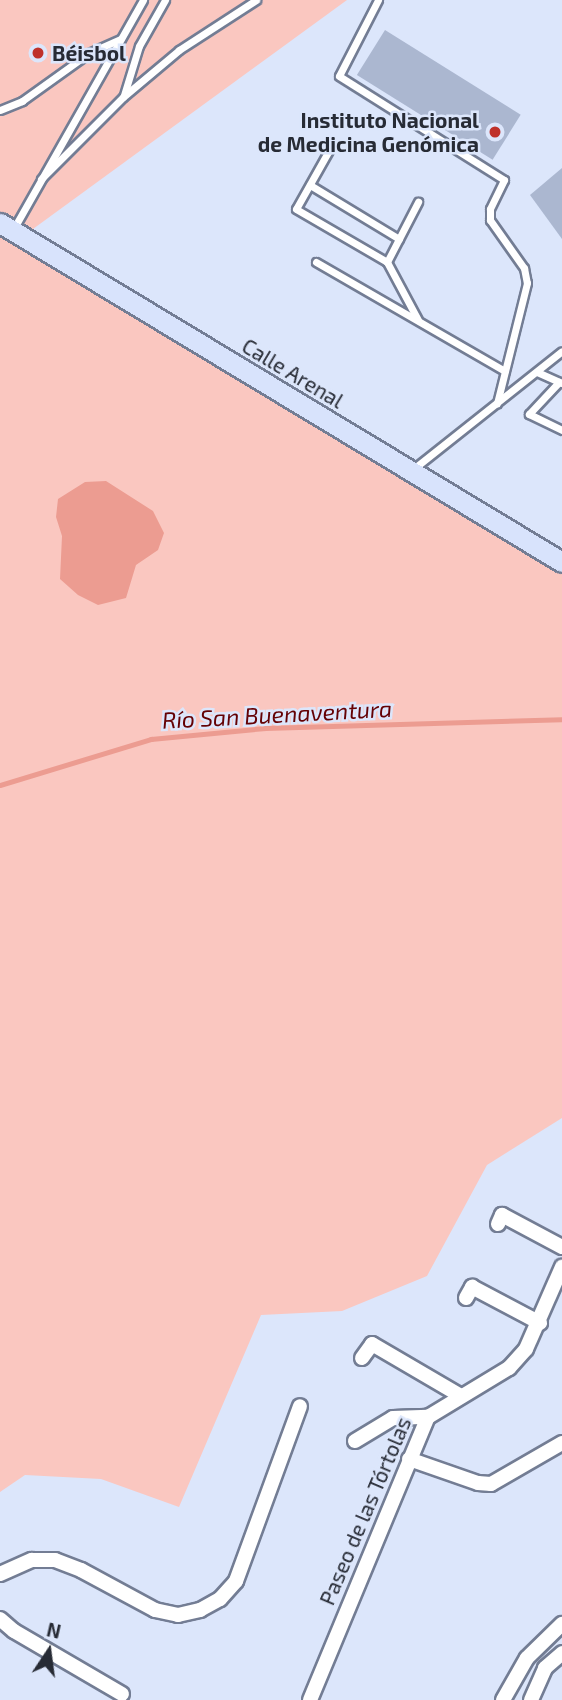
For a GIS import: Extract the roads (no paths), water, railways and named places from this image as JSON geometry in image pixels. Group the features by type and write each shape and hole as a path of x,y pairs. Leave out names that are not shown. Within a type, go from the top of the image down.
{"street":[{"name":"Calle Arenal","path":"6,227 562,562"},
{"path":"498,1224 502,1215 562,1247"},
{"name":"Paseo de las Tórtolas","path":"310,1700 428,1417 509,1368 526,1349 540,1323 562,1267"},
{"path":"466,1298 472,1287 540,1323"},
{"path":"362,1358 372,1344 461,1396"},
{"path":"0,1574 32,1560 55,1560 81,1570 155,1610 178,1615 200,1609 220,1599 236,1581 300,1406"},
{"path":"355,1441 393,1418 428,1417"},
{"path":"409,1459 478,1483 491,1484 562,1443"},
{"path":"0,1619 14,1632 122,1694"},
{"path":"503,1700 527,1658 562,1624"},
{"path":"531,1700 545,1668 562,1653"}],"lane":[{"path":"6,227 41,179 143,0"},
{"path":"123,97 139,46 166,0"},
{"path":"41,179 123,97 179,50 256,0"},
{"path":"378,0 339,76 504,180 490,209 490,220 524,268 527,282 497,403"},
{"path":"0,110 22,101 89,53 121,39"},
{"path":"332,145 296,209 387,262 418,321"},
{"path":"310,185 399,239"},
{"path":"387,262 418,202"},
{"path":"316,262 505,371"},
{"path":"410,471 562,351"},
{"path":"537,372 561,383 529,414 562,430"}],"waterway":[{"name":"Río San Buenaventura","path":"0,785 151,739 265,728 562,719"}],"place":[{"name":"Béisbol","path":"38,53"},
{"name":"Instituto Nacional de Medicina Genómica","path":"495,132"}]}
